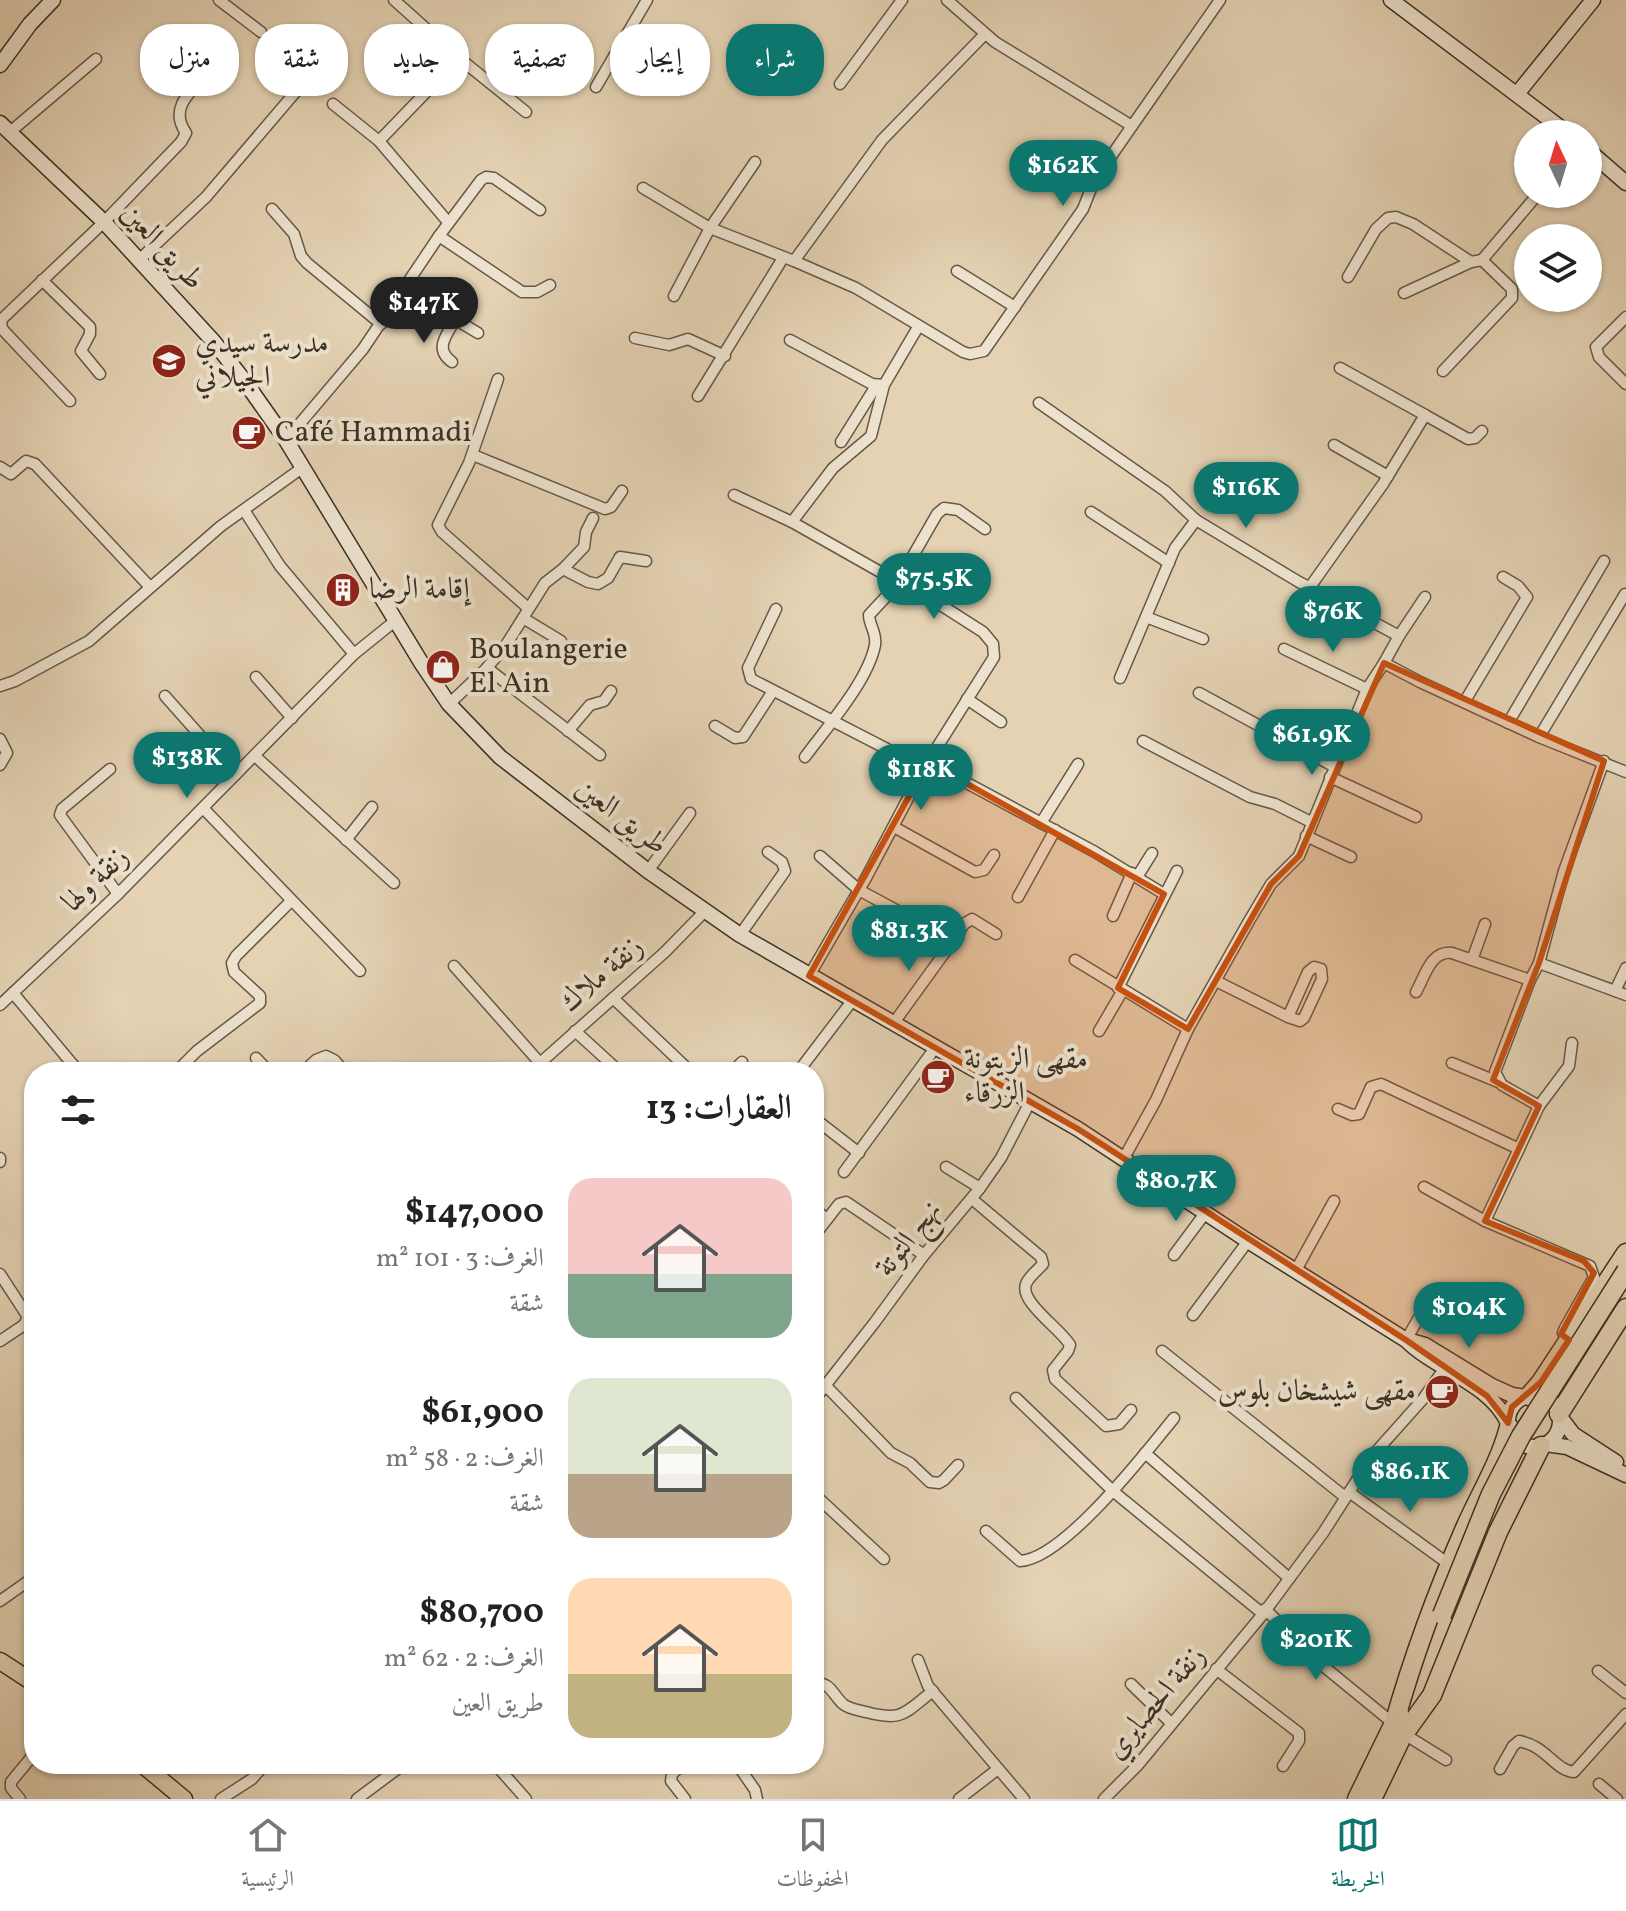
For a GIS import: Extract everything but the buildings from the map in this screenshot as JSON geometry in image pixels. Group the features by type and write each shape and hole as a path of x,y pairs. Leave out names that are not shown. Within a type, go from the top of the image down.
{"highway":[{"path":"1527,1396 1569,1340 1626,1253"},
{"path":"1447,1618 1491,1494 1521,1436 1626,1271"},
{"path":"1372,1799 1399,1729 1502,1498 1526,1452 1626,1292"},
{"path":"1560,1416 1626,1308"},
{"path":"1399,1729 1409,1669 1482,1489 1505,1444 1509,1425"},
{"path":"1357,1799 1399,1729 1432,1695 1498,1532 1544,1445"}],"main road":[{"path":"0,65 30,24 53,0"},
{"path":"1391,0 1551,120"},
{"path":"1517,94 1593,0"},
{"name":"طريق العين","path":"5,128 104,222 214,342 286,440 449,704 500,757 704,912 1124,1158 1295,1272 1406,1340 1419,1353 1487,1396 1498,1405 1509,1425"},
{"path":"1602,162 1626,183"},
{"name":"طريق العين","path":"1406,1340 1425,1345 1502,1391 1527,1396"},
{"path":"1527,1396 1549,1399 1573,1434 1626,1472 1577,1451 1523,1445 1509,1425 1512,1407 1527,1396"},
{"path":"1544,1445 1560,1429 1560,1416"},
{"path":"0,1661 24,1677"},
{"path":"154,1774 184,1799"}],"street":[{"path":"219,0 255,27"},
{"path":"394,0 421,24"},
{"path":"596,87 647,0"},
{"path":"840,84 902,0"},
{"path":"947,0 985,34 1132,126"},
{"path":"643,188 710,228 856,288 963,352 975,354 990,344 1083,209 1094,181 1220,0"},
{"path":"794,261 882,140 985,34"},
{"path":"5,128 96,59"},
{"path":"469,66 526,112"},
{"path":"70,401 1,326 2,319 104,222 181,142 186,133 178,119 179,108 189,96"},
{"path":"139,260 206,197 292,96"},
{"path":"379,141 422,96"},
{"path":"333,104 379,141 448,222"},
{"path":"674,296 710,228 755,162"},
{"path":"286,440 357,357 448,222 486,177 494,178 540,210"},
{"path":"1404,293 1476,261 1525,208"},
{"path":"272,209 294,234 301,256 307,263 381,324"},
{"path":"1348,277 1376,229 1388,218 1396,217 1476,261 1512,289 1512,298 1443,371"},
{"path":"439,236 522,292 537,292 550,285"},
{"path":"698,396 783,258"},
{"path":"957,271 1015,307"},
{"path":"42,280 90,327 90,334 81,351 100,374"},
{"path":"405,289 478,333"},
{"path":"1626,317 1596,347 1599,357 1626,384"},
{"path":"452,362 443,354 441,346 455,320"},
{"path":"841,442 918,327"},
{"path":"635,338 669,345 688,339 725,356"},
{"path":"790,340 880,385"},
{"path":"1340,368 1468,439 1475,438 1482,431"},
{"path":"498,379 473,455 438,527 526,613 561,641"},
{"path":"792,522 833,468 871,436 880,385"},
{"path":"1039,403 1165,491 1196,520 1399,636"},
{"path":"1310,587 1388,476 1425,415"},
{"path":"1334,445 1388,476"},
{"path":"473,455 601,508 611,507 622,491"},
{"path":"0,467 11,474 26,461 35,464 150,587"},
{"path":"0,686 89,641 221,526 302,468"},
{"path":"734,495 900,578 983,632 993,644 994,657 926,765 809,976"},
{"path":"805,757 851,695 873,651 875,634 869,615 900,578 937,514 944,508 958,510 985,529"},
{"path":"244,510 280,566 354,654"},
{"path":"1091,512 1169,563"},
{"path":"449,704 506,645 545,583 586,544 586,532 593,518"},
{"path":"1120,678 1175,548 1196,520"},
{"path":"563,569 598,584 608,578 620,557 646,561"},
{"path":"1508,723 1604,561"},
{"path":"1465,701 1527,597 1518,586 1503,577"},
{"path":"1539,737 1625,594"},
{"path":"1124,1158 1156,1100 1188,1029 1271,884 1296,860 1367,689 1425,597"},
{"path":"776,609 747,672 751,679 1055,830 1164,894"},
{"path":"1146,617 1203,639"},
{"name":"زنقة ولها","path":"5,997 118,894 354,654 395,621"},
{"path":"1284,649 1367,689"},
{"path":"1384,663 1539,737 1626,772"},
{"path":"487,668 600,755"},
{"path":"256,677 292,718"},
{"path":"568,731 590,705 604,701 611,691"},
{"path":"715,726 735,738 743,737 773,691"},
{"path":"1199,693 1332,772 1416,817"},
{"path":"165,696 235,775"},
{"path":"967,699 1001,722"},
{"path":"0,739 7,753 0,765"},
{"path":"1143,741 1244,795 1275,804 1311,822"},
{"path":"255,756 394,883"},
{"path":"1498,1082 1495,1072 1539,963 1564,871 1604,761"},
{"path":"1041,823 1078,764"},
{"path":"110,769 62,809 60,815 118,894"},
{"path":"346,840 372,807"},
{"path":"203,808 360,971"},
{"path":"648,871 690,813"},
{"path":"894,827 975,872 984,870 994,855"},
{"path":"1018,897 1055,830"},
{"path":"1306,836 1351,857"},
{"path":"740,935 785,871 782,862 768,852"},
{"path":"1113,916 1135,875 1152,853"},
{"path":"820,856 859,890 953,941"},
{"path":"1099,1031 1177,871"},
{"path":"186,1062 260,1003 260,996 234,972 232,963 291,901"},
{"name":"زنقة ملاك","path":"541,1062 665,952 704,912"},
{"path":"893,1024 964,924 972,919 996,934"},
{"path":"1472,960 1485,924"},
{"path":"1416,992 1438,954 1446,952 1530,980"},
{"path":"1075,960 1188,1029"},
{"path":"1539,963 1621,993 1626,968"},
{"path":"454,966 539,1062"},
{"path":"1216,981 1288,1017 1298,1021 1304,1018 1322,979 1321,969 1314,967 1308,972 1288,1017"},
{"path":"5,997 69,1062"},
{"path":"613,998 680,1062"},
{"path":"806,1062 852,1001"},
{"path":"575,1031 609,1062"},
{"path":"1485,1221 1539,1106 1569,1066 1572,1043"},
{"path":"844,1172 935,1048"},
{"path":"314,1062 326,1056 336,1062"},
{"path":"256,1058 260,1062"},
{"path":"1452,1063 1498,1082 1539,1106"},
{"path":"1338,1109 1352,1115 1359,1114 1371,1087 1381,1084 1519,1149"},
{"name":"نهج التوتة","path":"824,1388 924,1255 980,1188 1001,1158 1030,1102"},
{"path":"824,1126 859,1153"},
{"path":"946,1167 980,1188"},
{"path":"1424,1187 1485,1221 1584,1261 1592,1269 1591,1285 1563,1333 1569,1340"},
{"path":"972,1199 1033,1248 1043,1260 1025,1289 1028,1299 1070,1345 1053,1370 1055,1379 1106,1426 1119,1424 1131,1410"},
{"path":"1295,1272 1334,1201"},
{"path":"824,1223 839,1204 846,1202 924,1255"},
{"path":"1174,1255 1206,1212"},
{"path":"1193,1315 1248,1241"},
{"path":"0,1274 24,1311"},
{"path":"1406,1340 1435,1290"},
{"path":"0,1341 24,1325"},
{"path":"1162,1351 1347,1494 1450,1565"},
{"name":"زنقة الحصايري","path":"1104,1799 1137,1766 1264,1612 1323,1533 1373,1455 1423,1399 1444,1369"},
{"path":"826,1386 891,1453 910,1463 930,1482 944,1480 958,1465"},
{"path":"1016,1398 1114,1492 1264,1612 1399,1729 1446,1760"},
{"path":"986,1531 1014,1558 1024,1561 1041,1554 1114,1492 1174,1418"},
{"path":"1145,1453 1289,1578"},
{"path":"824,1503 884,1559"},
{"path":"0,1601 24,1584"},
{"path":"918,1660 933,1691 1024,1799"},
{"path":"1216,1669 1299,1733 1299,1741 1283,1766"},
{"path":"1598,1671 1626,1693"},
{"path":"1131,1684 1171,1723"},
{"path":"824,1685 830,1687 847,1707 892,1718 901,1715 933,1691"},
{"path":"1500,1769 1519,1741 1540,1747 1562,1768 1574,1772 1626,1714"},
{"path":"20,1799 11,1788 11,1782 24,1766"},
{"path":"959,1799 998,1769"},
{"path":"221,1799 256,1774"},
{"path":"357,1799 391,1774"},
{"path":"504,1774 526,1799"},
{"path":"672,1774 671,1781 685,1799"},
{"path":"744,1774 757,1799"},
{"path":"1599,1784 1617,1799"}],"highlighted area":[{"path":"1384,663 1604,761 1539,963 1493,1080 1539,1106 1485,1221 1584,1261 1594,1273 1561,1334 1569,1340 1541,1382 1512,1407 1508,1423 1487,1396 1406,1340 1078,1129 809,976 928,762 1164,894 1118,988 1188,1029 1271,884 1299,856"}],"place":[{"name":"مدرسة سيدي الجيلاني","path":"169,361"},
{"name":"Café Hammadi","path":"249,433"},
{"name":"إقامة الرضا","path":"343,590"},
{"name":"Boulangerie El Ain","path":"443,667"},
{"name":"مقهى الزيتونة الزرقاء","path":"938,1077"},
{"name":"مقهى شيشخان بلوس","path":"1442,1392"}]}
